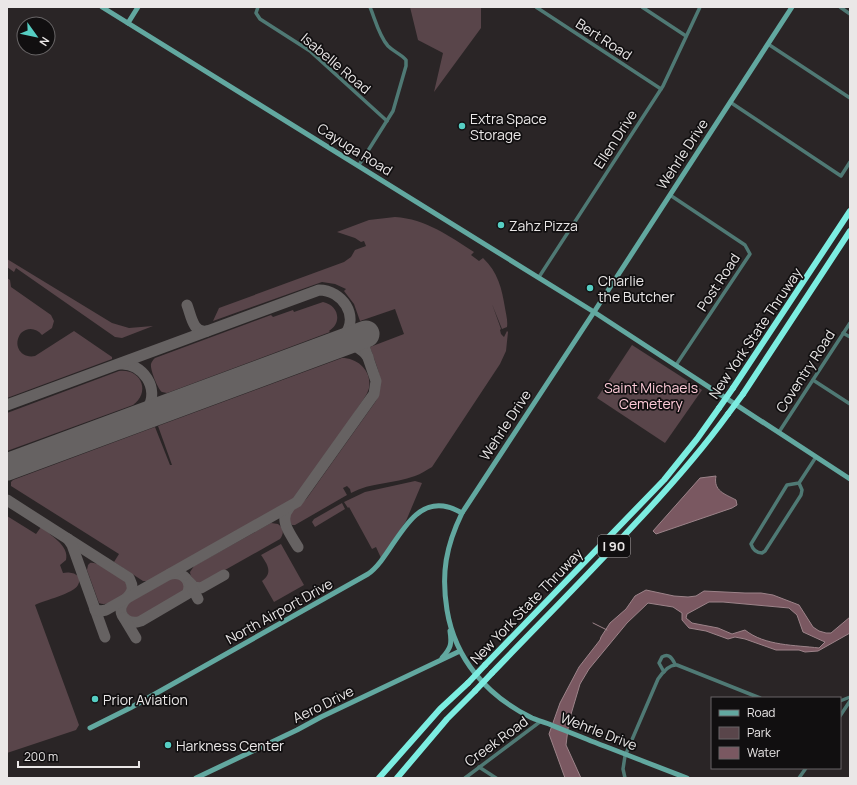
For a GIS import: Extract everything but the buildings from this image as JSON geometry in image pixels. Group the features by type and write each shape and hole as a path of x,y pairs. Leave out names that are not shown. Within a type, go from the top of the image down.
{"highway":[{"name":"New York State Thruway","path":"379,778 440,709 468,683 664,480 697,439 733,388 850,211"},
{"name":"New York State Thruway","path":"397,778 447,719 603,558 683,472 709,441 743,394 850,231"}],"street":[{"name":"Cayuga Road","path":"102,7 539,277 850,479"},
{"path":"128,23 138,7"},
{"name":"Isabelle Road","path":"258,7 256,13 260,20 310,51 387,121"},
{"path":"359,165 393,112 406,66 406,60 401,54 392,49 385,41 370,7"},
{"name":"Bert Road","path":"536,7 661,89"},
{"path":"642,7 686,36"},
{"name":"Ellen Drive","path":"539,277 661,89 700,7"},
{"name":"Wehrle Drive","path":"687,778 533,718 507,704 490,690 471,669 460,651 450,622 445,600 444,574 452,533 462,513 792,7"},
{"path":"840,7 850,14"},
{"path":"768,44 850,98"},
{"path":"730,102 841,176 850,162"},
{"name":"Post Road","path":"670,195 745,244 750,254 676,365"},
{"name":"Coventry Road","path":"779,432 850,323"},
{"path":"843,332 850,337"},
{"path":"813,380 850,404"},
{"path":"799,483 802,490 802,495 765,551 762,553 756,551 752,548 751,544 787,485 799,483 816,457"},
{"name":"North Airport Drive","path":"90,728 130,708 368,574 381,563 410,520 422,509 435,506 447,507 462,513"},
{"path":"440,660 447,652 452,642 450,622"},
{"name":"Aero Drive","path":"196,778 460,651"},
{"path":"664,672 659,663 662,657 666,655 670,657 675,664 758,697"},
{"path":"625,778 623,769 626,754 658,680 664,672 675,664"},
{"path":"841,714 850,701"},
{"name":"Creek Road","path":"465,778 541,721"},
{"path":"479,768 496,778"},
{"path":"799,778 805,769"}],"green space":[{"path":"410,7 481,7 481,28 434,92 443,53 418,40"},
{"path":"395,217 417,221 437,229 474,252 471,255 479,261 483,258 488,263 496,275 504,301 507,327 502,329 492,304 501,329 501,334 504,337 507,331 508,332 506,351 500,364 432,467 407,479 366,487 351,493 347,486 343,488 347,495 295,525 292,525 288,519 291,512 307,498 376,401 379,394 380,380 370,347 404,334 395,309 360,321 354,304 344,291 346,289 335,284 322,282 213,321 219,308 344,262 351,257 355,250 366,246 364,241 361,242 355,238 337,232 369,220"},
{"path":"7,259 112,323 129,328 153,326 122,338 115,337 16,268 14,272 7,267"},
{"path":"7,278 10,280 11,287 51,315 54,321 52,328 42,335 32,329 21,333 17,342 19,350 22,353 35,356 74,331 112,357 112,359 7,398"},
{"path":"323,302 332,307 337,314 336,323 329,331 330,332 167,393 162,392 156,383 151,367 151,364 155,358 271,315 273,317 293,310 294,312"},
{"name":"Saint Michaels Cemetery","path":"632,345 702,390 665,443 597,398"},
{"path":"342,358 353,360 363,367 368,376 369,388 365,397 334,444 297,496 290,502 148,581 143,581 114,562 119,554 11,486 11,482 13,480 155,427 170,465 172,465 158,426"},
{"path":"119,371 133,373 141,382 142,394 133,405 7,451 7,413"},
{"path":"415,481 422,483 406,521 381,558 376,547 372,549 349,507 348,508 344,502 365,492"},
{"path":"342,503 345,509 315,527 312,522 314,519"},
{"path":"7,516 36,534 41,527 58,541 65,550 66,555 66,560 60,565 63,573 69,572 75,574 79,578 78,585 71,591 35,605 79,725 76,730 7,753"},
{"path":"271,523 278,524 281,527 283,533 280,539 202,583 192,579 190,572 194,566"},
{"path":"281,544 304,585 274,602 262,581 267,575 268,569 266,562 261,555"},
{"path":"90,563 105,567 122,579 128,587 126,592 109,603 99,603 87,570"},
{"path":"172,578 179,578 184,583 184,589 181,594 138,619 129,616 126,609 130,602"}],"water":[{"path":"716,476 716,485 718,489 736,500 737,505 656,534 653,531 700,478"},
{"path":"646,590 674,596 688,597 696,596 704,591 761,593 773,595 799,605 813,627 826,633 831,633 850,617 850,633 818,651 805,652 799,650 776,650 745,639 735,637 728,639 706,631 689,628 682,620 682,613 673,607 648,603 627,623 589,669 580,684 569,721 566,745 581,778 565,778 549,734 560,703 579,667 600,640 610,623 626,609 635,596","holes":["709,602 789,608 797,615 803,632 825,642 819,648 780,644 762,639 745,630 732,634 718,628 692,623 686,618 687,614"]}],"waterway":[{"path":"593,623 607,630"}],"taxiway":[{"path":"7,405 319,290 335,294 341,299 346,306 350,320 348,328 340,341 323,349"},
{"path":"187,305 193,323 196,327 199,330 207,331"},
{"path":"334,346 344,344 357,347 368,357"},
{"path":"95,610 106,610 297,502 374,394 376,381 365,349"},
{"path":"120,364 135,367 142,372 147,378 152,393 151,401 147,409 139,416 129,421"},
{"path":"7,500 129,578 132,585 132,590 130,595 123,603 121,612 124,618 130,622 141,621 187,594 189,585 186,578 179,574 170,574"},
{"path":"289,508 286,513 285,522 289,533 298,547"},
{"path":"68,539 72,545 105,637"},
{"path":"189,582 194,587 201,588 224,575"},
{"path":"190,584 198,599"},
{"path":"124,618 136,638"}],"runway":[{"path":"7,467 366,334"}],"place":[{"name":"Extra Space Storage","path":"462,126"},
{"name":"Zahz Pizza","path":"501,225"},
{"name":"Charlie the Butcher","path":"590,288"},
{"name":"Prior Aviation","path":"95,699"},
{"name":"Harkness Center","path":"168,745"}]}
